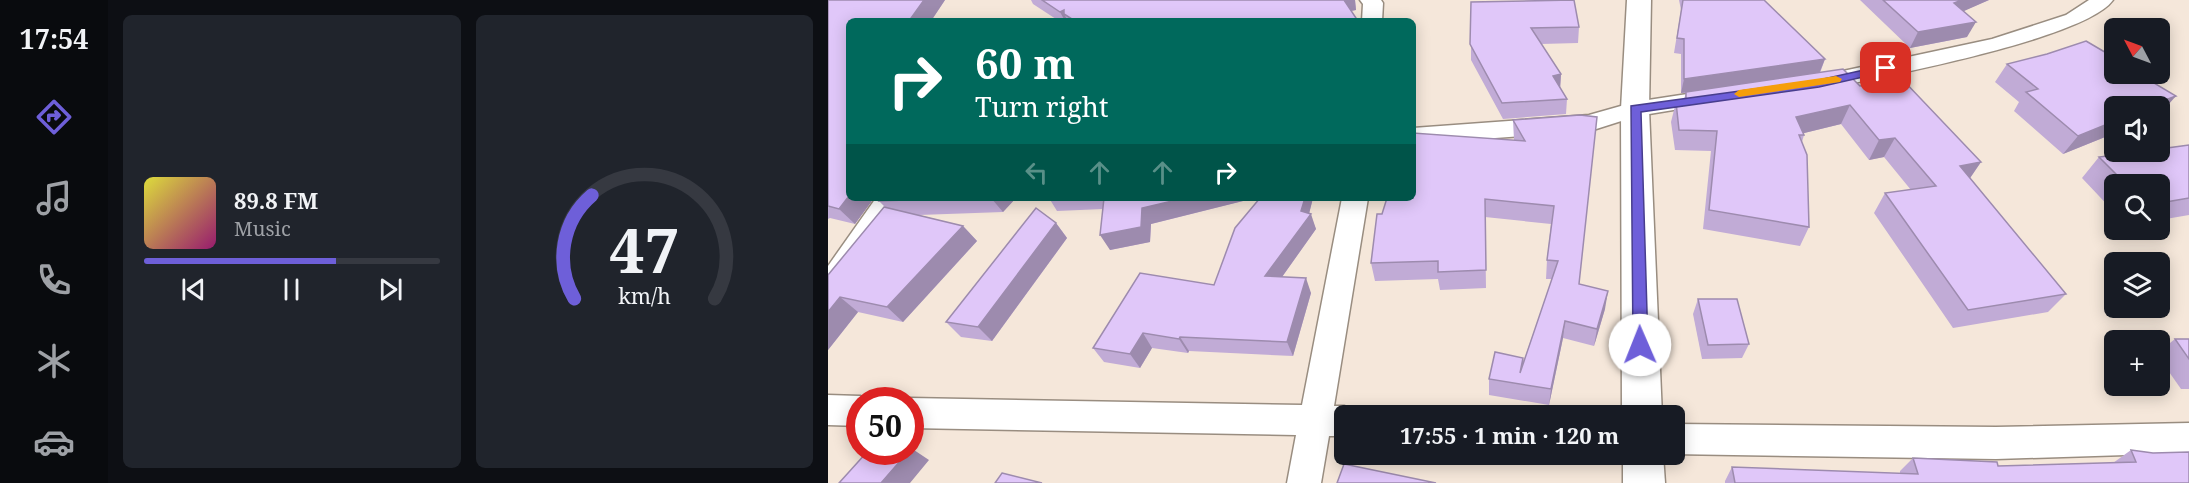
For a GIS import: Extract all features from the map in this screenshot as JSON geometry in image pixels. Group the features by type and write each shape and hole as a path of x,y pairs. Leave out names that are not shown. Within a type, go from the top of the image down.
{"main road":[{"path":"1640,0 1635,109 1642,405"},
{"path":"1643,465 1644,483"}],"street":[{"path":"1370,0 1373,3 1372,18"},
{"path":"1796,86 1996,44 2073,20 2103,0"},
{"path":"1416,136 1590,123 1635,109 1739,94"},
{"path":"828,288 888,201"},
{"path":"1304,483 1330,420 1355,201"},
{"path":"828,410 846,411"},
{"path":"924,413 1330,420"},
{"path":"1685,440 1996,443 2189,438"}],"building":[{"path":"828,0 924,0 911,18 846,18 846,200 839,209 828,206"},
{"path":"1042,0 1344,0 1356,18 1070,18 1064,14 1064,10 1060,12"},
{"path":"1574,0 1579,27 1531,28 1561,74 1553,76 1567,99 1502,103 1470,44 1471,2"},
{"path":"1683,0 1764,0 1825,59 1684,79 1684,39 1677,38"},
{"path":"1883,0 1962,0 1954,3 1976,22 1918,32"},
{"path":"2086,41 2104,52 2104,84 2156,84 2176,96 2170,98 2170,96 2104,96 2104,125 2078,136 2026,92 2038,89 2007,64"},
{"path":"1843,69 1860,86 1902,79 1981,162 1960,166 2066,294 1968,310 1885,193 1936,186 1895,138 1879,140 1850,105 1796,117 1804,135 1799,135 1807,155 1809,227 1709,210 1717,131 1679,130 1676,102 1686,102 1686,92"},
{"path":"1580,115 1597,117 1579,284 1608,291 1597,329 1565,321 1551,389 1489,379 1495,352 1523,358 1520,373 1558,261 1547,260 1554,206 1485,199 1486,270 1438,272 1438,261 1371,263 1377,214 1382,214 1386,201 1416,201 1416,133 1525,141 1513,120"},
{"path":"2189,145 2189,198 2170,201 2170,174 2116,174 2104,162 2170,162 2170,148"},
{"path":"1104,201 1172,201 1142,208 1141,227 1100,235"},
{"path":"1258,201 1304,201 1301,211 1311,214 1265,276 1306,278 1287,342 1180,337 1179,339 1143,333 1130,354 1093,348 1140,273 1214,285 1235,228"},
{"path":"884,207 963,226 887,307 840,297 828,312 828,275"},
{"path":"1036,208 1056,223 978,327 946,322"},
{"path":"1698,299 1737,299 1749,344 1708,345"},
{"path":"2175,339 2189,339 2189,359"},
{"path":"2131,450 2153,453 2189,452 2189,483 1735,483 1732,467 1918,474 1913,458 1997,462 1998,466 2136,462"},
{"path":"855,465 897,465 881,483 839,483"},
{"path":"1344,465 1349,465 1436,483 1337,483"},
{"path":"1002,473 1042,483 995,483"}],"slow traffic":[{"path":"1739,94 1836,79"}],"route":[{"path":"1640,345 1635,109 1819,83 1886,68"}]}
